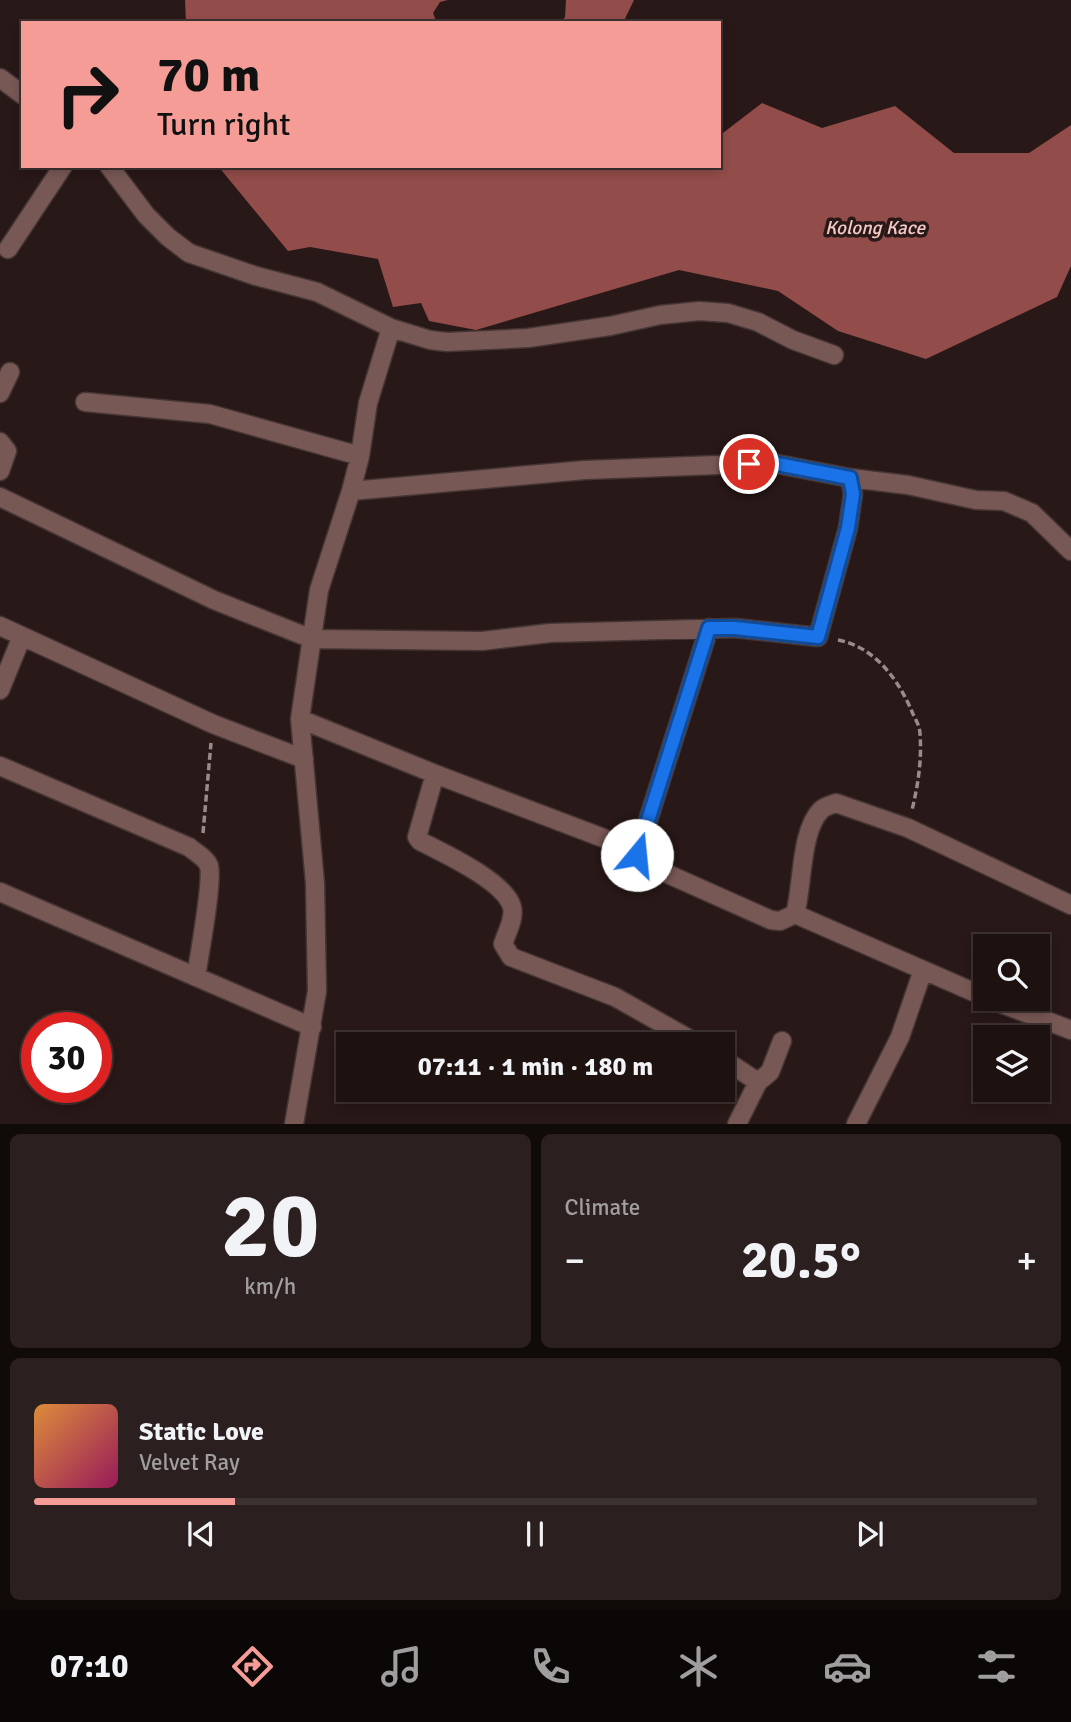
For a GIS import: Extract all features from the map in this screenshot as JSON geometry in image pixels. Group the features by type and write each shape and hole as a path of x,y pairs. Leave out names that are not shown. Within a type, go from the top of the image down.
{"street":[{"path":"0,78 21,93"},
{"path":"8,249 62,168"},
{"path":"111,168 146,215 189,253 257,276 317,292 391,328 430,340 447,342 528,338 610,326 660,315 699,311 728,313 758,322 793,340 834,355"},
{"path":"294,1124 317,991 316,883 300,719 319,590 351,491 360,456 368,403 391,328"},
{"path":"0,393 10,372"},
{"path":"85,401 210,414 360,456"},
{"path":"0,442 7,451 0,471"},
{"path":"351,491 585,470 772,463 850,478 908,485 976,500 1004,501 1032,513 1071,551"},
{"path":"0,497 214,600 312,639 482,641 550,633 709,628 735,628 818,637 848,528 853,494 850,478"},
{"path":"0,626 213,724 304,759"},
{"path":"637,855 709,628"},
{"path":"0,690 22,636"},
{"path":"300,719 435,775 619,844 694,887 771,920 780,921 794,914 798,902 801,868 816,817 822,808 836,803 908,828 1071,905"},
{"path":"0,766 189,847 201,856 208,865 209,883 196,977"},
{"path":"435,775 417,837 419,841 483,875 505,895 512,907 512,917 503,944 511,957 615,997 677,1032"},
{"path":"0,892 312,1027"},
{"path":"794,914 973,992"},
{"path":"856,1124 900,1037 923,970"},
{"path":"1026,1011 1066,1024"},
{"path":"737,1124 758,1082 769,1072 782,1041"},
{"path":"735,1067 758,1082"}],"path":[{"path":"818,637 847,642 862,649 879,661 904,691 920,731 919,779 908,828"},
{"path":"201,856 213,724"}],"water":[{"path":"185,0 448,0 440,2 433,13 436,21 186,21"},
{"path":"566,0 634,0 624,21 562,21 565,17"},
{"name":"Kolong Kace","path":"762,103 822,128 895,106 954,153 1029,153 1071,125 1071,266 1057,297 926,359 838,331 778,291 679,270 476,330 429,321 421,303 393,307 378,259 310,247 288,251 220,168 721,168 721,134"}],"route":[{"path":"637,855 709,628 735,628 818,637 848,528 853,494 850,478 772,463 749,464"}]}
